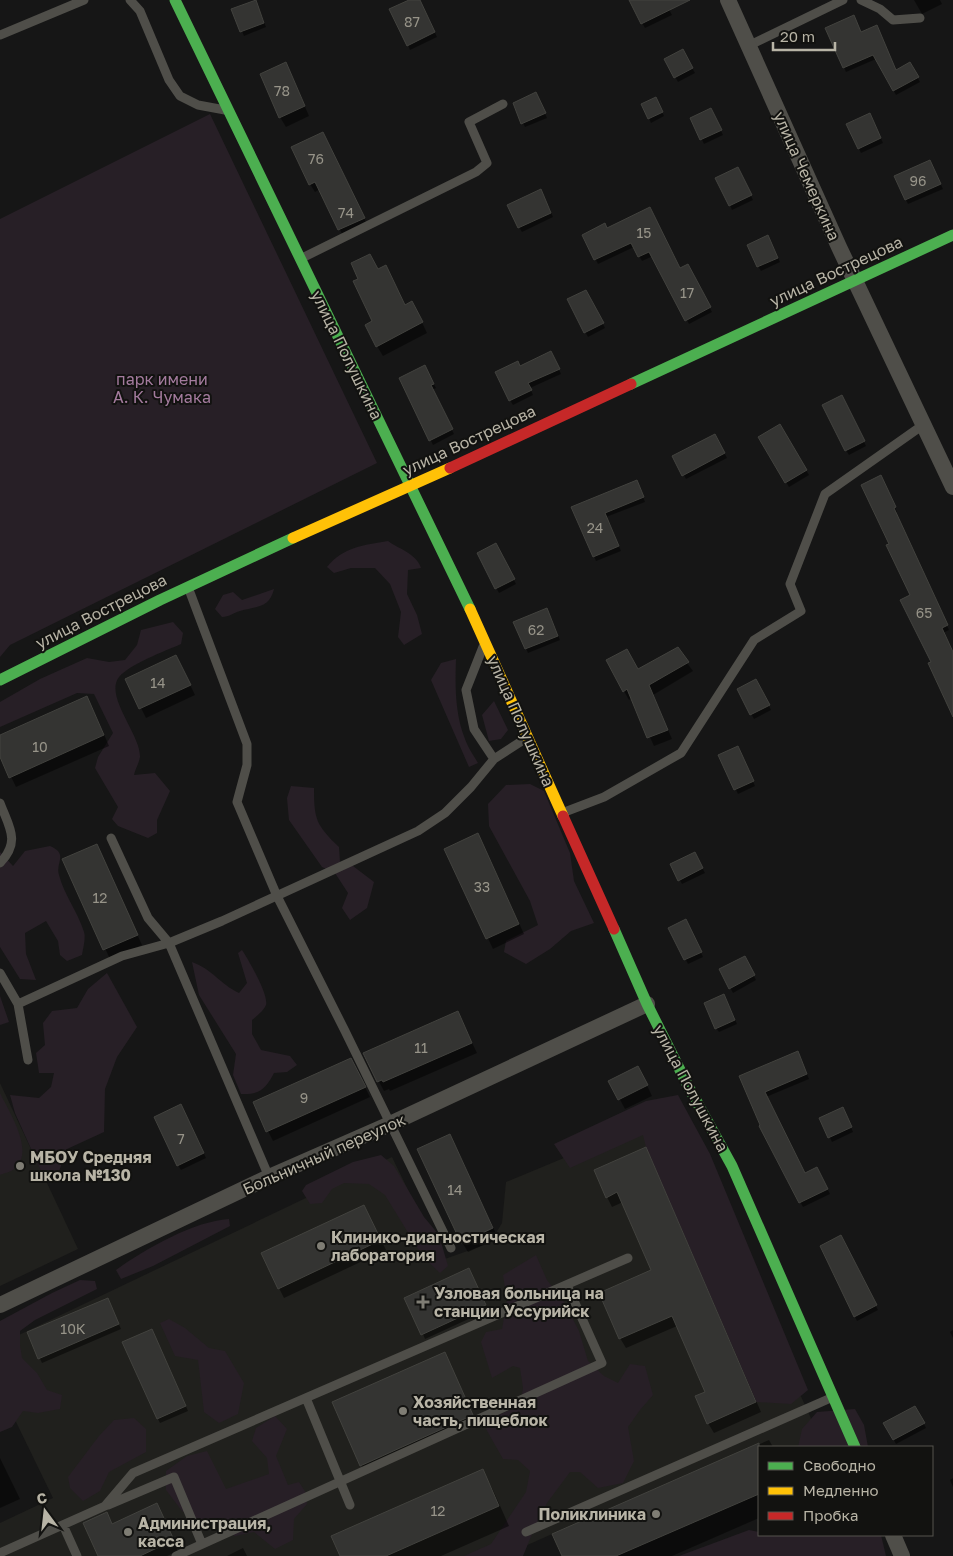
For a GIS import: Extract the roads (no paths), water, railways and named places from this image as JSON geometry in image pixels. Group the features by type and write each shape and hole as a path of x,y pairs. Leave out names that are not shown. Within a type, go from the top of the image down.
{"street":[{"name":"улица Полушкина","path":"175,0 485,641 647,1004 688,1086 732,1166 855,1446"},
{"name":"улица Чемеркина","path":"728,0 854,280 953,487"},
{"name":"улица Вострецова","path":"0,680 188,586 410,486 953,235"},
{"name":"Больничный переулок","path":"0,1305 270,1177 390,1124 647,1004"},
{"path":"893,1536 902,1556"}],"lane":[{"path":"0,35 84,0"},
{"path":"130,0 140,11 169,80 180,96 198,105 228,111"},
{"path":"748,46 844,0"},
{"path":"861,0 880,9 893,20 920,18"},
{"path":"300,260 476,172 487,163 469,122 503,104"},
{"path":"562,813 604,797 681,752 754,640 801,611 790,584 825,494 923,425"},
{"path":"188,586 247,744 247,765 237,802 277,896 346,1032 451,1248"},
{"path":"485,641 466,690 474,729 494,759"},
{"path":"18,1004 122,956 169,943 418,831 445,813 471,788 494,759 528,737"},
{"path":"0,803 13,837 7,856 0,863"},
{"path":"111,838 148,918 169,943 270,1177"},
{"path":"0,973 18,1004 28,1060"},
{"path":"105,1506 133,1473 628,1258"},
{"path":"176,1556 602,1364 566,1285"},
{"path":"526,1532 833,1397"},
{"path":"306,1398 350,1505"},
{"path":"0,1553 174,1477 202,1544"},
{"path":"63,1525 77,1556"}],"place":[{"name":"МБОУ Средняя школа №130","path":"20,1166"},
{"name":"Клинико-диагностическая лаборатория","path":"321,1246"},
{"name":"Узловая больница на станции Уссурийск","path":"423,1302"},
{"name":"Хозяйственная часть, пищеблок","path":"403,1411"},
{"name":"Поликлиника","path":"656,1514"},
{"name":"Администрация, касса","path":"128,1532"}],"park label":[{"name":"парк имени А. К. Чумака","path":"162,388"}]}
